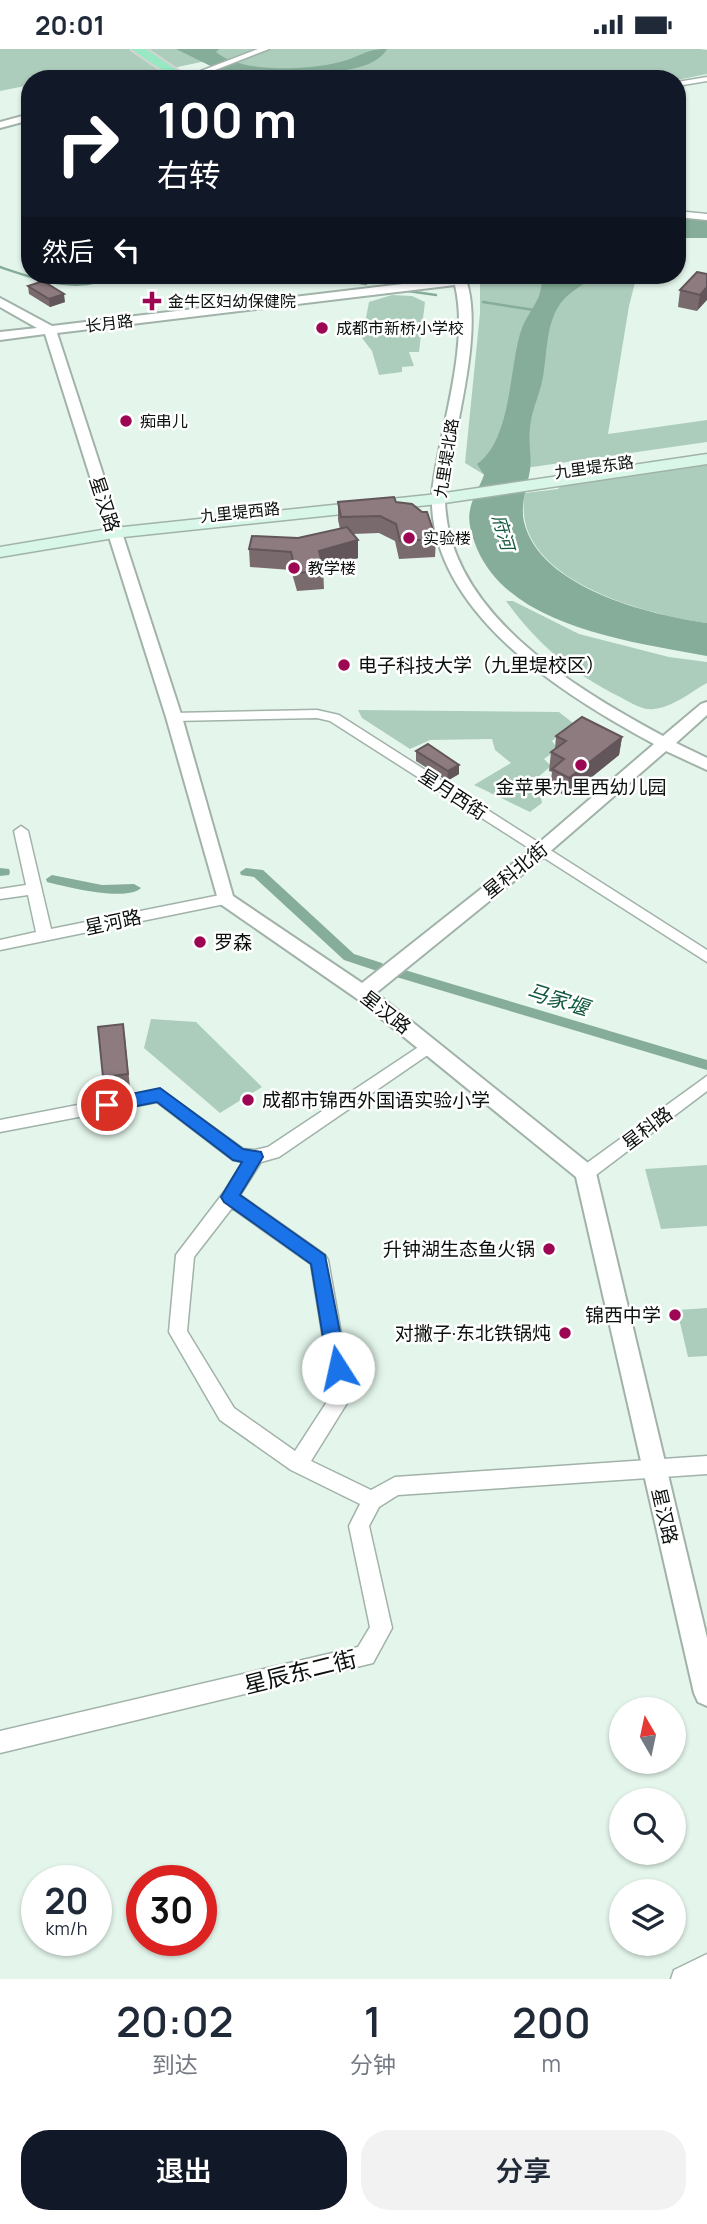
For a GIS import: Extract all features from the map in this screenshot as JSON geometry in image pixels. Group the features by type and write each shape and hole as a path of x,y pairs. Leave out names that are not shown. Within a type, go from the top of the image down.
{"highway":[{"path":"137,49 170,70"}],"main road":[{"name":"九里堤东路","path":"542,479 707,452"},
{"path":"0,544 113,529 439,494 707,459"},
{"path":"0,552 113,529"}],"street":[{"path":"213,70 265,49"},
{"path":"686,82 707,79"},
{"path":"0,125 21,119"},
{"path":"686,215 707,217"},
{"name":"长月路","path":"0,336 413,284"},
{"name":"九里堤北路","path":"461,284 464,313 459,372 439,494 439,512 450,553 471,597 507,636 550,673 600,708 707,765"},
{"path":"0,302 50,330"},
{"name":"星汉路","path":"50,330 174,717 225,899 363,993 586,1173 707,1693"},
{"path":"665,744 662,730 707,694"},
{"name":"星科北街","path":"363,993 540,851 707,707"},
{"name":"星月西街","path":"174,717 317,715 334,718 707,957"},
{"path":"21,831 45,937"},
{"path":"0,894 33,889"},
{"name":"星河路","path":"0,945 225,899"},
{"path":"0,1126 160,1095 239,1155 255,1157 273,1152 429,1046"},
{"name":"星科路","path":"586,1173 707,1082"},
{"path":"255,1157 230,1197 185,1255 178,1332 227,1414 298,1464 372,1500 395,1486 707,1465"},
{"path":"230,1197 319,1260 342,1395 298,1464"},
{"name":"星辰东二街","path":"0,1742 365,1656 381,1628 359,1526 372,1500"},
{"path":"683,1979 707,1966"}],"shaded area":[{"path":"0,49 707,50 707,74 686,78 686,70 218,70 206,61 164,70 21,70 21,87 0,91"},
{"path":"635,284 608,434 707,420 707,442 483,474 465,463 480,313 480,285"},
{"path":"392,295 412,296 425,302 419,352 409,352 414,366 402,367 402,372 379,375 372,351 362,338 369,302"},
{"path":"707,463 707,623 650,611 617,601 586,587 559,570 537,548 525,523 525,493 558,489 562,484"},
{"path":"506,601 513,601 579,634 669,657 707,662 707,683 661,708 645,709 636,706 586,678 557,656 530,631"},
{"path":"358,710 559,712 573,723 552,741 558,749 544,759 551,766 537,778 542,803 530,812 474,785 511,763 495,750 492,739 430,740 410,749 362,718"},
{"path":"151,1019 196,1022 262,1087 220,1113 144,1048"},
{"path":"707,1165 707,1226 661,1229 645,1169"},
{"path":"707,1308 707,1356 688,1357 677,1310"}],"water":[{"path":"176,49 219,49 216,52 242,64 294,68 327,65 373,50 387,49 379,58 368,64 346,70 219,70"},
{"path":"686,218 707,220 707,238 686,238"},
{"name":"府河","path":"541,284 584,284 563,300 551,323 541,386 533,412 523,516 534,545 551,565 600,594 657,613 707,623 707,656 611,637 546,614 518,598 495,577 478,551 469,520 472,501 484,475 477,464 497,439 507,404 520,334 539,296"}],"building":[{"path":"697,272 707,274 707,287 700,295 680,290"},
{"path":"48,284 64,294 49,299 28,286"},
{"path":"394,497 396,502 412,504 422,512 427,512 436,539 400,541 396,524 380,516 341,517 338,502"},
{"path":"347,527 358,540 319,551 324,571 296,573 291,552 249,549 252,536 298,538"},
{"path":"582,717 622,737 569,778 552,769 564,759 551,752 566,741 556,736"},
{"path":"428,744 459,765 448,771 416,751"},
{"path":"123,1024 128,1074 103,1077 98,1027"}],"waterway":[{"path":"0,267 21,274"},
{"path":"66,284 88,284"},
{"path":"408,291 436,295"},
{"path":"483,302 534,310"},
{"name":"马家堰","path":"246,872 258,873 349,957 377,966"},
{"name":"马家堰","path":"52,879 102,889 134,888"},
{"name":"马家堰","path":"398,973 707,1065"}],"place":[{"name":"金牛区妇幼保健院","path":"152,301"},
{"name":"成都市新桥小学校","path":"322,328"},
{"name":"痴串儿","path":"126,421"},
{"name":"实验楼","path":"409,538"},
{"name":"教学楼","path":"294,568"},
{"name":"电子科技大学（九里堤校区）","path":"344,665"},
{"name":"金苹果九里西幼儿园","path":"581,765"},
{"name":"罗森","path":"200,942"},
{"name":"成都市锦西外国语实验小学","path":"248,1100"},
{"name":"升钟湖生态鱼火锅","path":"549,1249"},
{"name":"锦西中学","path":"675,1315"},
{"name":"对撇子·东北铁锅炖","path":"565,1333"}],"route":[{"path":"107,1105 160,1095 239,1155 255,1157 230,1197 319,1260 338,1368"}]}
